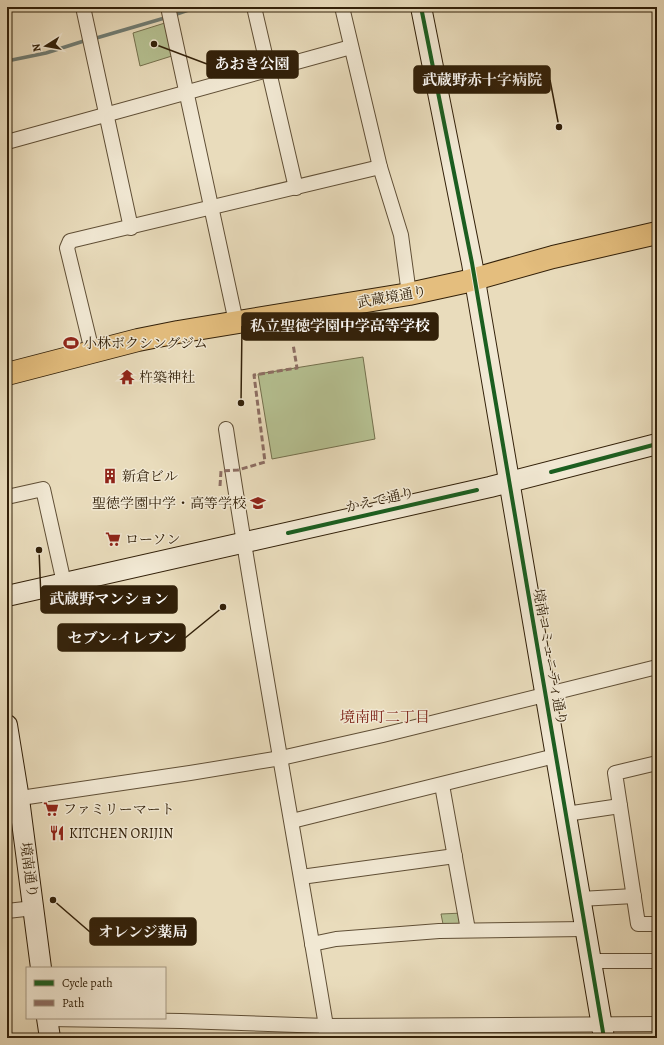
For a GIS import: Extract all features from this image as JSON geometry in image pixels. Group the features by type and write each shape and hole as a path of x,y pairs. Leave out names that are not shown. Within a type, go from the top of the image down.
{"main road":[{"name":"武蔵境通り","path":"7,374 138,340 236,322 409,294 475,280 553,257 657,233"}],"street":[{"path":"83,7 131,228"},
{"path":"254,7 296,188"},
{"path":"342,7 380,167 401,235 409,294"},
{"name":"境南コミュニティ通り","path":"421,7 475,280 603,1031"},
{"path":"169,12 236,322"},
{"path":"7,142 351,47"},
{"path":"92,351 67,248 70,241 131,228 380,167"},
{"path":"226,429 243,543 292,821 326,1032"},
{"name":"かえで通り","path":"7,596 509,482 657,444"},
{"path":"7,497 43,489 64,583"},
{"path":"13,799 281,758 657,667"},
{"name":"境南通り","path":"7,725 13,799 34,908 41,967"},
{"path":"292,821 556,756"},
{"path":"657,763 615,773 638,924 657,924"},
{"path":"442,785 468,930"},
{"path":"566,814 620,806"},
{"path":"301,877 454,856"},
{"path":"580,899 634,896"},
{"path":"7,911 34,908"},
{"path":"312,944 336,939 439,931 585,930"},
{"path":"591,961 657,961"},
{"path":"48,1025 167,1021 326,1032 603,1031 657,1024"}],"green space":[{"path":"168,22 175,55 140,66 133,33"},
{"path":"363,357 375,439 272,459 258,374"},
{"path":"463,913 465,928 444,929 441,914"}],"waterway":[{"path":"174,15 197,7"},
{"path":"93,39 168,17"},
{"path":"7,61 46,53 87,40"}],"marked path":[{"path":"220,486 221,471 238,470 265,462 254,375 297,368 293,344"}],"cycle path":[{"path":"421,7 472,263 604,1038"},
{"path":"551,472 657,444"},
{"path":"288,533 477,490"}],"place":[{"name":"あおき公園","path":"154,44"},
{"name":"武蔵野赤十字病院","path":"559,127"},
{"name":"小林ボクシングジム","path":"71,343"},
{"name":"杵築神社","path":"127,377"},
{"name":"私立聖徳学園中学高等学校","path":"241,403"},
{"name":"新倉ビル","path":"110,476"},
{"name":"聖徳学園中学・高等学校","path":"258,503"},
{"name":"ローソン","path":"113,539"},
{"name":"武蔵野マンション","path":"39,550"},
{"name":"セブン-イレブン","path":"223,607"},
{"name":"ファミリーマート","path":"51,809"},
{"name":"KITCHEN ORIJIN","path":"57,833"},
{"name":"オレンジ薬局","path":"53,900"}],"district":[{"name":"境南町二丁目","path":"385,717"}]}
